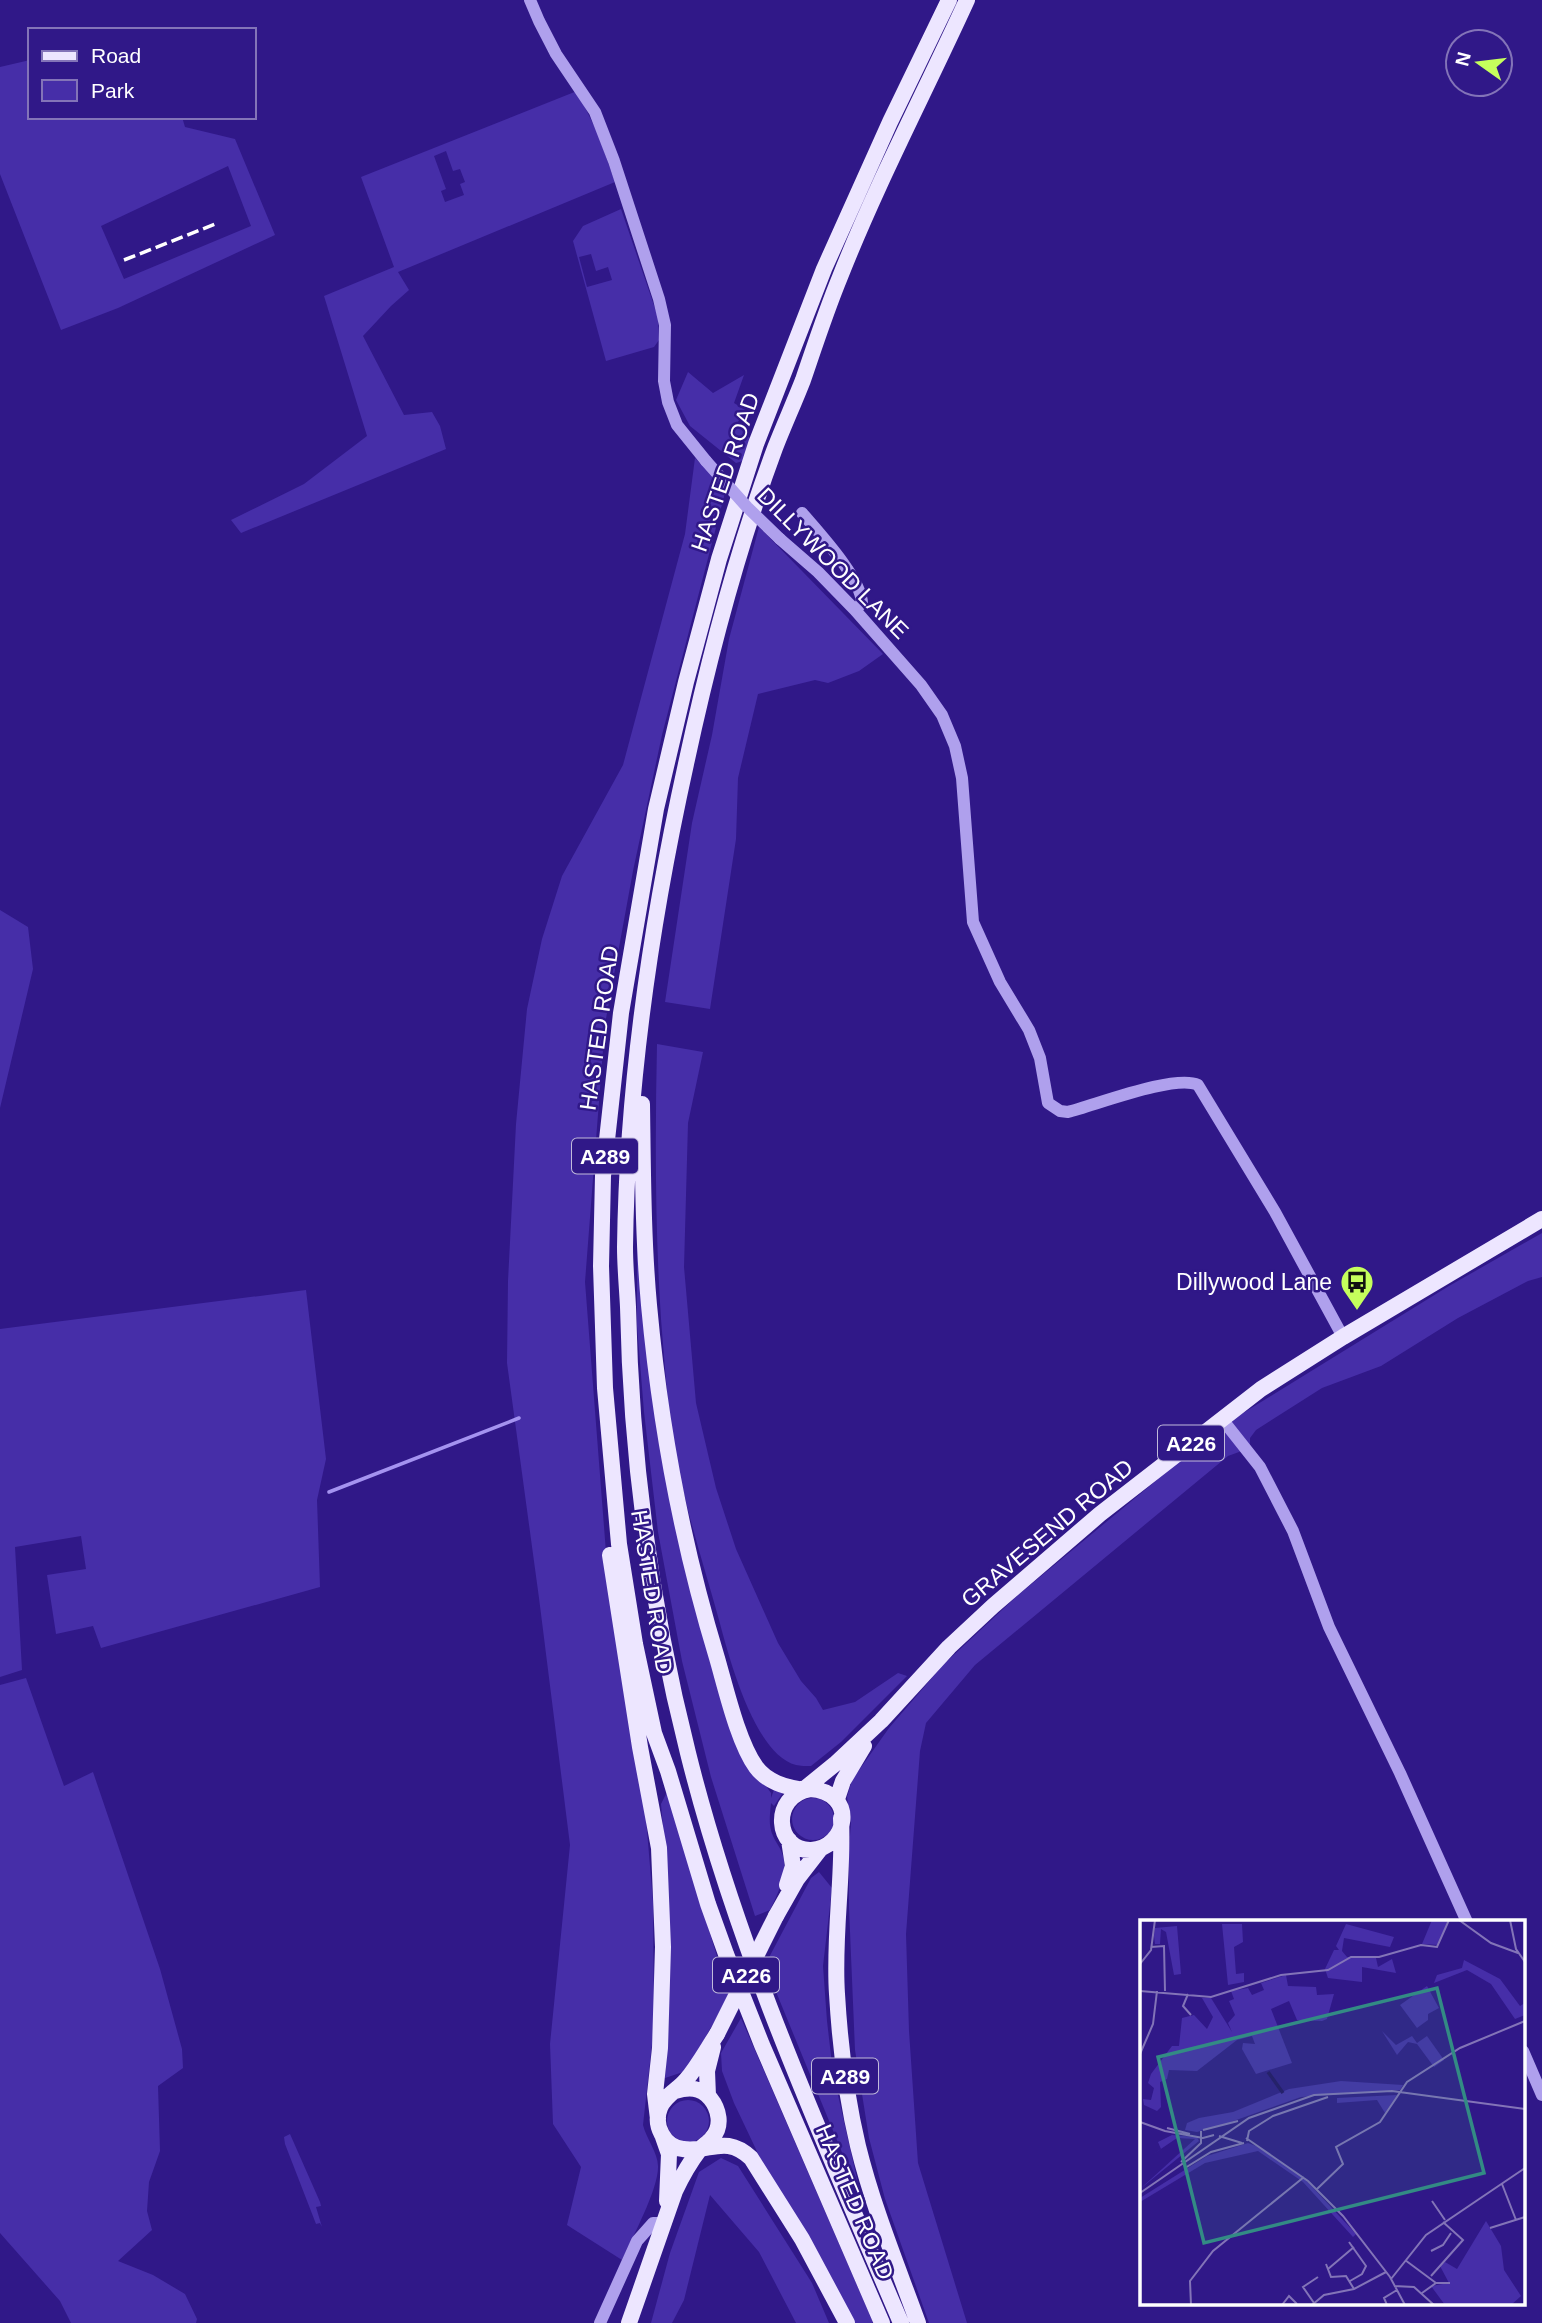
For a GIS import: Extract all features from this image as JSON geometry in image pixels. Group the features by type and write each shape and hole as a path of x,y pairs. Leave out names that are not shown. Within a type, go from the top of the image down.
{"main road":[{"name":"HASTED ROAD","path":"882,2323 741,1993 708,1903 654,1733 635,1644 619,1544 607,1414 602,1319 603,1176 621,1013 656,808 719,559 756,444 824,269 949,0"},
{"name":"HASTED ROAD","path":"901,2323 791,2057 733,1906 697,1789 669,1671 640,1500 628,1332 626,1202 640,1025 656,914 676,807 716,636 775,450 841,275 967,0"},
{"name":"A289","path":"640,1025 643,1199 649,1304 666,1442 684,1535 710,1636 752,1759 761,1773 775,1783 803,1790"},
{"name":"A289","path":"603,1176 593,1275 599,1430 616,1602 659,1848 663,1947 660,2048 655,2094 660,2127"},
{"name":"GRAVESEND ROAD","path":"803,1790 881,1721 950,1647 993,1606 1100,1514 1222,1419 1261,1389 1343,1337 1542,1219"},
{"name":"GRAVESEND ROAD","path":"837,1800 850,1767 881,1721"},
{"path":"803,1790 824,1791 837,1800 841,1818 836,1837 821,1848 803,1849 789,1840 782,1824 784,1806 792,1796 803,1790"},
{"name":"A289","path":"841,1818 843,1849 836,1977 845,2072 866,2175 918,2323"},
{"name":"A226","path":"776,1916 792,1872 789,1840"},
{"name":"A226","path":"675,2091 685,2081 717,2034 776,1916 797,1879 821,1848"},
{"name":"A226","path":"708,2096 708,2067 717,2034"},
{"path":"629,2323 665,2217 685,2171 717,2130 717,2108 708,2096 687,2087 675,2091 660,2107 660,2127 669,2154 665,2217"},
{"path":"660,2127 674,2147 684,2150 731,2147 742,2151 752,2160 802,2239 847,2323"}],"street":[{"name":"DILLYWOOD LANE","path":"530,0 556,54 595,112 614,161 659,299 665,325 664,381 668,402 677,425 747,507 855,610 921,685 942,716 955,746 962,778 973,922 1000,982 1029,1030 1040,1058 1048,1103 1060,1111 1068,1112 1160,1086 1185,1081 1198,1085 1275,1212 1343,1337"},
{"path":"802,513 841,561 861,594 862,603 855,610"},
{"path":"1222,1419 1260,1467 1293,1531 1329,1627 1400,1773 1466,1920"},
{"path":"1524,2052 1542,2095"},
{"path":"600,2323 637,2241 653,2223 665,2217"}],"green space":[{"path":"28,60 28,119 183,119 185,127 235,139 275,235 118,308 61,330 0,174 0,67","holes":["228,166 251,226 124,279 101,226"]},
{"path":"577,91 598,134 615,182 398,272 409,290 363,336 404,415 432,412 440,426 446,449 241,533 231,520 304,484 367,436 324,296 394,267 361,177","holes":["446,151 453,171 460,169 465,182 460,184 464,195 445,202 441,191 446,189 434,156"]},
{"path":"621,209 658,317 659,340 654,347 606,361 573,241 583,226","holes":["591,254 596,271 608,267 612,280 587,287 579,257"]},
{"path":"688,372 713,393 744,375 734,403 747,411 736,424 750,438 743,461 736,463 690,426 676,400"},
{"path":"695,458 726,489 662,735 633,871 605,1024 585,1282 609,1591 644,1795 653,1902 654,2026 643,2125 658,2166 650,2200 622,2260 567,2225 581,2167 553,2124 550,2044 570,1845 507,1363 508,1281 516,1124 527,1009 542,939 562,876 623,765 685,534"},
{"path":"759,527 883,654 859,671 828,683 815,680 758,694 738,778 736,839 710,1009 665,1002 692,823 712,735 729,639"},
{"path":"0,910 28,927 33,969 0,1108"},
{"path":"657,1044 703,1052 688,1123 684,1267 696,1403 716,1488 736,1549 778,1643 823,1710 855,1702 898,1673 907,1676 841,1742 811,1766 796,1765 781,1757 768,1743 745,1702 729,1657 682,1485 669,1412 659,1285 656,1182"},
{"path":"1542,1233 1542,1277 1528,1281 1458,1318 1381,1366 1322,1388 1256,1430 1250,1438 1250,1448 1228,1456 975,1665 926,1723 920,1751 906,1934 918,2163 967,2323 929,2323 885,2199 869,2138 855,2050 849,1908 851,1823 847,1797 852,1780 889,1728 943,1665 1017,1596 1222,1426 1449,1286"},
{"path":"637,1240 656,1413 753,1768 771,1793 771,1798 775,1787 784,1791 774,1806 771,1803 770,1820 771,1832 783,1856 783,1877 770,1910 755,1916 711,1777 682,1661 658,1532 637,1326"},
{"path":"306,1290 326,1459 317,1500 320,1587 101,1648 93,1626 56,1634 47,1575 86,1569 81,1536 15,1547 22,1670 0,1677 0,1329"},
{"path":"26,1678 64,1786 93,1772 160,1969 182,2049 183,2068 158,2086 160,2151 149,2182 147,2211 152,2230 118,2261 153,2275 185,2294 197,2319 196,2323 71,2323 60,2301 0,2233 0,1685"},
{"path":"667,1792 729,1996 683,2072 665,2078 669,1941 661,1804"},
{"path":"813,1798 828,1804 834,1819 828,1834 813,1840 798,1834 792,1819 798,1804"},
{"path":"819,1872 832,1888 823,1966 833,2073 862,2201 765,1965 811,1878"},
{"path":"741,2018 872,2323 853,2323 762,2162 734,2103 722,2071 721,2053"},
{"path":"688,2100 703,2106 709,2121 703,2136 688,2142 673,2136 667,2121 673,2106"},
{"path":"290,2134 320,2202 321,2206 316,2207 322,2227 320,2223 316,2224 285,2144 284,2137"},
{"path":"721,2158 738,2166 812,2283 829,2323 796,2323 759,2252 710,2195 684,2300 672,2323 651,2323 670,2253 699,2172"}],"waterway":[{"path":"329,1492 519,1418"}],"railway":[{"path":"124,260 218,223"}],"place":[{"name":"Dillywood Lane","path":"1357,1312"}]}
